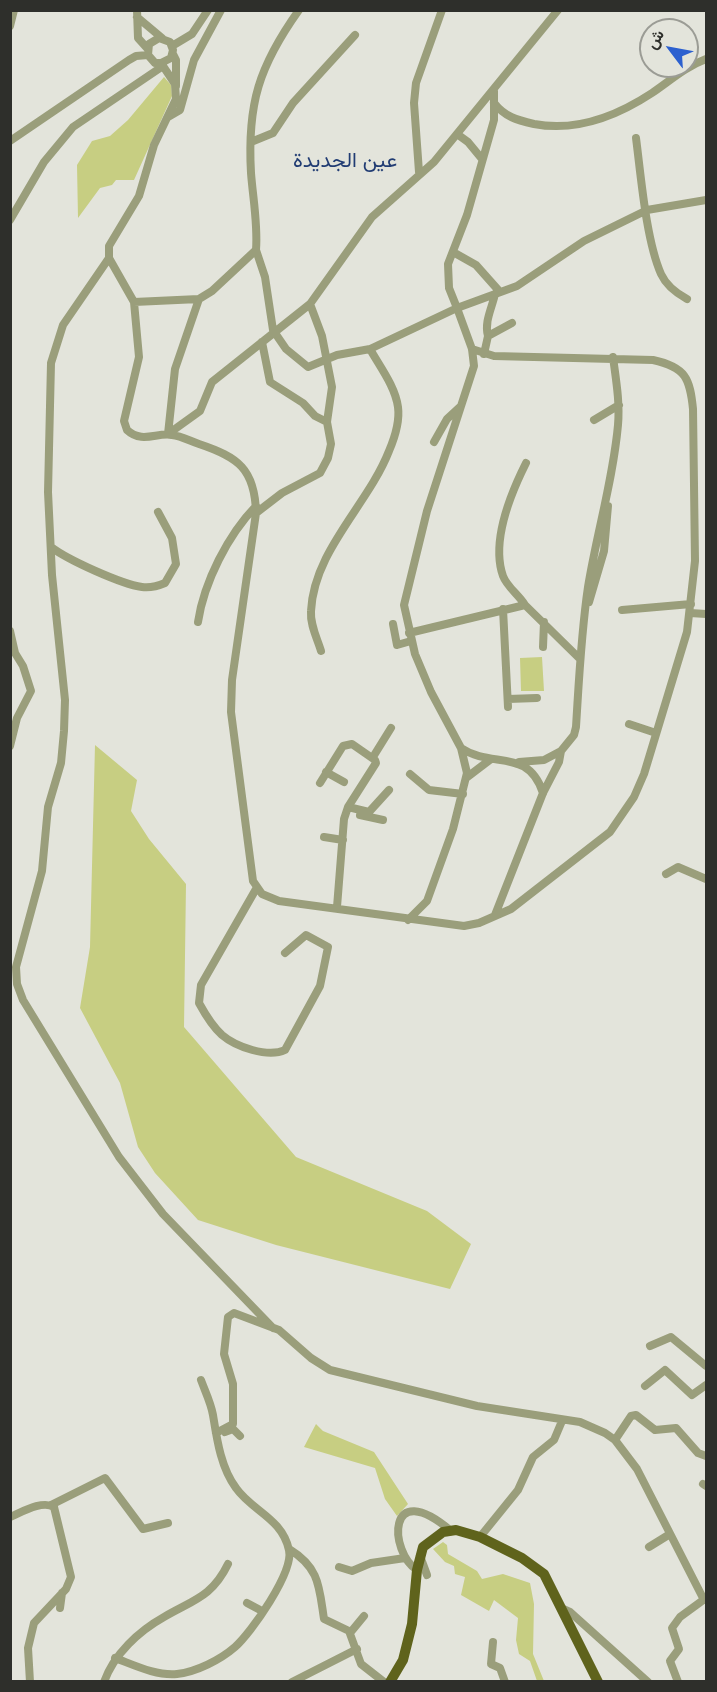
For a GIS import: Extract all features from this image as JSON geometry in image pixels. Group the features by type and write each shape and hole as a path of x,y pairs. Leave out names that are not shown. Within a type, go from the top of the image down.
{"main road":[{"path":"390,1682 403,1660 412,1624 422,1572 420,1555 423,1547 435,1536 451,1531 480,1537 535,1566 551,1585 598,1682"}],"street":[{"path":"10,26 14,10"},
{"path":"10,220 44,162 73,128 167,62 172,50 192,33 208,10"},
{"path":"168,117 180,111 194,60 221,10"},
{"path":"299,10 283,33 257,84 252,105 251,175 258,228 256,250 265,277 275,332 286,349 304,365 312,366 337,355 370,349 457,308 517,286 584,241 647,210 706,200"},
{"path":"419,172 414,103 416,83 442,10"},
{"path":"137,14 163,38 172,50 176,60 176,92 168,117 154,145 138,196 109,246 109,258 134,302 139,357 125,426 134,436 155,438 168,434 200,411 212,382 310,304 372,217 419,172 434,162 558,10"},
{"path":"137,14 138,38 154,63 162,65 176,92"},
{"path":"251,142 273,133 293,103 355,35"},
{"path":"10,141 129,60 148,51 152,41 163,38"},
{"path":"494,103 505,115 542,125 562,127 593,121 634,104 681,70 706,59"},
{"path":"408,920 426,901 463,794 466,778 461,748 431,692 410,637 404,605 427,511 474,366 472,349 457,308 451,299 448,274 494,120 494,91"},
{"path":"456,134 468,142 482,159"},
{"path":"636,138 647,210 661,273 671,288 687,299"},
{"path":"134,302 198,299 218,286 256,250"},
{"path":"453,252 476,265 497,293"},
{"path":"109,258 63,325 51,363 48,492 65,700 64,731 61,763 48,807 42,871 16,967 17,984 23,1000 119,1156 163,1214 273,1328 330,1370 477,1406 588,1425 615,1440 646,1485 705,1599 680,1617 672,1628 680,1649 670,1661 678,1682"},
{"path":"484,354 488,336 487,322 497,293"},
{"path":"168,434 175,369 198,299"},
{"path":"198,622 208,587 224,553 246,516 320,473 330,450 327,422 332,387 322,336 310,304"},
{"path":"488,336 512,323"},
{"path":"262,342 270,382 303,403 315,416 327,422"},
{"path":"321,651 312,627 310,612 314,593 343,529 380,474 398,423 398,406 392,388 370,349"},
{"path":"256,889 279,901 338,907 458,927 479,923 511,909 610,832 641,782 687,632 691,608 695,561 690,386 684,374 665,363 613,357 484,354 472,349"},
{"path":"461,748 471,755 519,762 544,759 561,751 574,735 579,658 585,614 595,550 608,494 619,405 613,357"},
{"path":"594,420 619,405"},
{"path":"434,441 447,419 461,406"},
{"path":"168,434 214,449 244,467 250,477 256,509 232,680 231,712 256,889 201,985 199,1003 223,1036 272,1054 285,1050 320,986 328,947 306,934 285,953"},
{"path":"526,463 509,497 501,545 503,577 525,605 579,658"},
{"path":"51,547 71,561 133,585 158,586 165,583 177,564 172,538 158,512"},
{"path":"393,624 396,645 410,637 503,609 525,605"},
{"path":"622,610 691,608 706,614"},
{"path":"503,609 508,703 537,698"},
{"path":"543,647 544,622"},
{"path":"10,632 14,659 23,666 31,691 17,718 10,746"},
{"path":"629,724 656,733"},
{"path":"373,757 391,728"},
{"path":"320,783 343,746 352,744 373,757 376,763 347,810 338,907"},
{"path":"495,915 543,793 559,762 561,751"},
{"path":"466,778 491,759"},
{"path":"519,762 532,774 543,793"},
{"path":"326,772 344,782"},
{"path":"410,774 429,790 463,794"},
{"path":"347,810 369,812 389,790"},
{"path":"347,810 382,820"},
{"path":"324,837 343,840"},
{"path":"666,874 673,867 678,867 706,879"},
{"path":"216,1434 233,1424 232,1384 224,1354 230,1313 273,1328"},
{"path":"650,1346 671,1337 706,1366"},
{"path":"645,1386 665,1370 692,1395 706,1385"},
{"path":"201,1380 213,1413 216,1434 230,1479 241,1495 268,1515 289,1549 309,1563 321,1589 324,1619 340,1625 350,1633 361,1664 384,1682"},
{"path":"615,1440 631,1416 636,1415 655,1430 676,1428 698,1453 706,1456"},
{"path":"480,1537 518,1490 533,1457 554,1440 562,1421"},
{"path":"216,1434 233,1429 240,1436"},
{"path":"10,1517 40,1506 51,1505 105,1478 143,1529 168,1523"},
{"path":"30,1682 28,1648 34,1623 70,1583 71,1572 57,1515 51,1505"},
{"path":"422,1572 405,1558 398,1528 407,1511 419,1510 433,1515 451,1531"},
{"path":"649,1547 671,1535 682,1538"},
{"path":"115,1658 164,1674 180,1674 216,1660 239,1643 262,1611 287,1572 289,1549"},
{"path":"339,1568 352,1571 371,1563 405,1558"},
{"path":"104,1682 115,1658 153,1624 206,1594 228,1564"},
{"path":"60,1608 62,1593"},
{"path":"247,1603 262,1611"},
{"path":"561,1608 570,1612 648,1682"},
{"path":"350,1633 364,1616"},
{"path":"493,1642 491,1664 500,1668 505,1682"},
{"path":"239,1643 250,1648"},
{"path":"292,1682 357,1649"}],"green space":[{"path":"164,77 171,85 172,96 134,180 116,180 112,185 100,188 78,218 77,165 92,141 110,136 128,120"},
{"path":"542,657 544,691 521,691 520,658"},
{"path":"95,745 137,780 131,811 149,839 186,884 184,1027 296,1157 427,1211 471,1244 450,1289 276,1245 198,1220 155,1173 138,1147 120,1083 80,1008 90,947"},
{"path":"316,1424 323,1431 374,1452 408,1504 397,1516 385,1499 375,1468 304,1447"},
{"path":"443,1542 447,1545 448,1554 477,1571 482,1579 503,1574 530,1583 534,1604 533,1654 544,1681 537,1681 530,1661 519,1654 516,1640 518,1618 494,1600 489,1611 461,1595 465,1577 455,1574 454,1566 445,1562 433,1549"}],"district":[{"name":"عين الجديدة","path":"345,161"}]}
